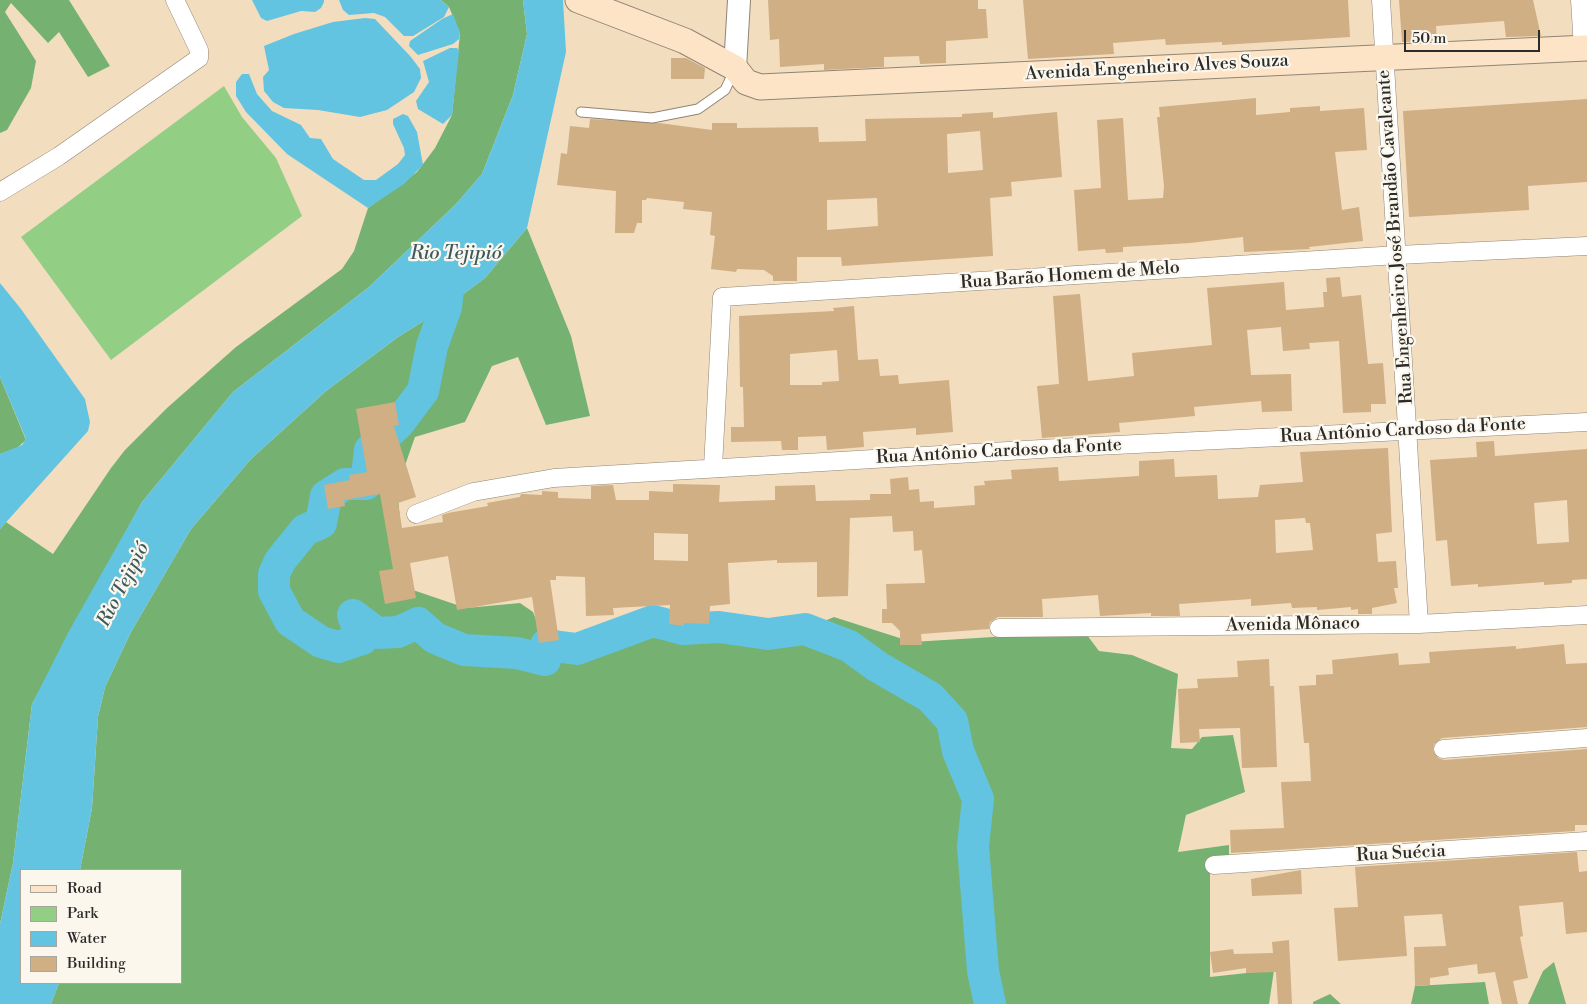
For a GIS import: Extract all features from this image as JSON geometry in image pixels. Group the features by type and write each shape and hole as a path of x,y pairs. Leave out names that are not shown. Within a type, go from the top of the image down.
{"main road":[{"name":"Avenida Engenheiro Alves Souza","path":"578,0 685,41 735,68 746,82 760,87 1384,56 1408,58 1585,48"}],"street":[{"path":"0,192 59,156 199,58 200,50 175,0"},
{"path":"735,68 739,0"},
{"name":"Rua Engenheiro José Brandão Cavalcante","path":"1381,0 1409,431 1419,624"},
{"path":"1580,0 1585,48"},
{"name":"Rua Barão Homem de Melo","path":"713,467 722,297 1398,255 1587,246"},
{"name":"Rua Antônio Cardoso da Fonte","path":"416,514 473,492 554,478 713,467 1587,422"},
{"name":"Avenida Mônaco","path":"999,628 1419,624 1587,615"},
{"path":"1443,749 1587,738"},
{"name":"Rua Suécia","path":"1214,865 1587,841"}],"lane":[{"path":"581,112 652,118 698,109 726,90 735,68"}],"green space":[{"path":"0,0 69,0 110,66 88,77 59,32 48,43 11,3 5,12 36,61 31,88 7,130 0,133"},
{"path":"441,0 523,0 527,34 513,95 482,174 456,204 369,287 233,392 142,502 32,704 13,863 0,924 0,529 6,522 53,554 125,450 167,408 236,347 342,269 354,251 368,208 417,172 435,148 452,115 460,33 449,7"},
{"path":"224,86 242,117 276,158 302,216 111,360 21,237"},
{"path":"527,228 571,336 590,416 546,425 518,357 492,366 465,422 415,437 397,488 407,588 466,608 520,603 533,612 546,645 577,649 653,621 683,629 719,627 769,634 805,629 834,617 912,642 993,637 1022,632 1087,635 1099,651 1132,655 1178,674 1171,748 1192,749 1202,737 1233,735 1245,792 1186,815 1178,852 1229,845 1229,858 1210,860 1210,977 1274,970 1269,1004 51,1004 59,984 182,984 182,869 80,869 92,808 98,717 105,687 131,632 191,529 251,459 326,391 398,337 446,307 485,278"},
{"path":"0,377 26,440 17,448 0,454"},
{"path":"1554,962 1566,1004 1528,1004 1543,971"},
{"path":"1485,982 1489,1004 1411,1004 1415,986"},
{"path":"1330,994 1341,1004 1313,1004 1313,1002"}],"water":[{"path":"252,0 324,0 324,2 321,8 315,12 301,11 267,21 261,18"},
{"path":"339,0 441,0 449,7 444,17 413,36 404,36 385,17 374,13 349,15 343,10"},
{"name":"Rio Tejipió","path":"523,0 563,0 566,52 527,228 485,278 446,307 398,337 326,391 251,459 191,529 131,632 105,687 98,717 92,808 80,869 20,869 20,984 59,984 51,1004 0,1004 0,924 13,863 32,704 69,631 142,502 233,392 369,287 456,204 482,174 513,95 527,34"},
{"path":"453,14 460,33 459,39 453,44 418,55 409,46 410,41 442,19"},
{"path":"365,18 375,19 420,69 421,78 414,92 387,110 360,117 318,110 284,108 273,102 264,91 263,77 269,70 264,46 333,22"},
{"path":"450,48 457,48 459,51 452,115 443,124 418,109 416,101 429,82 423,61"},
{"path":"242,74 249,74 257,94 272,111 301,125 310,138 321,139 333,159 364,180 376,180 398,164 405,155 404,148 393,124 393,119 403,114 408,116 417,132 423,165 404,184 368,208 287,154 246,112 236,96 236,82"},
{"path":"0,283 21,309 85,399 90,422 88,431 0,529 0,454 22,445 26,439 0,377"}],"building":[{"path":"768,0 978,0 978,9 986,9 988,38 946,41 946,63 920,64 919,56 884,57 884,67 824,70 824,64 780,67 779,39 770,40"},
{"path":"1023,0 1348,0 1350,37 1222,45 1222,42 1166,45 1165,39 1113,43 1114,54 1028,59"},
{"path":"1399,0 1533,0 1541,36 1506,37 1504,21 1436,26 1437,41 1402,42"},
{"path":"671,58 686,58 705,68 704,79 671,79"},
{"path":"1256,98 1256,115 1290,112 1290,108 1320,106 1320,111 1364,108 1367,150 1335,152 1342,210 1359,207 1363,241 1309,247 1310,249 1244,252 1243,237 1190,243 1123,247 1123,252 1106,253 1105,249 1078,251 1074,190 1101,188 1097,120 1123,118 1128,200 1163,198 1164,186 1157,117 1160,117 1159,107"},
{"path":"1587,99 1587,182 1528,186 1529,210 1409,217 1403,111"},
{"path":"993,112 993,118 1057,112 1062,177 1011,182 1012,196 990,198 993,256 842,266 841,257 797,257 797,281 773,281 773,276 764,270 737,269 736,272 711,269 715,236 710,235 712,212 683,209 684,202 647,198 642,200 642,223 637,223 634,233 615,233 616,191 557,185 561,153 567,154 570,126 589,128 590,119 659,123 712,130 712,123 737,123 737,128 818,127 819,142 866,141 865,119 962,117 962,114","holes":["980,131 983,170 948,173 947,134","877,198 878,226 827,230 827,200"]},
{"path":"1340,277 1342,297 1361,295 1368,364 1383,363 1386,404 1371,404 1371,412 1343,413 1339,341 1309,343 1310,349 1283,351 1281,327 1247,330 1251,375 1291,374 1292,411 1262,412 1261,401 1194,407 1195,416 1119,423 1120,432 1042,438 1037,386 1059,384 1053,296 1080,294 1088,381 1134,376 1132,353 1212,345 1207,288 1284,282 1286,310 1324,307 1323,292 1327,292 1326,278"},
{"path":"854,306 858,360 878,359 880,376 898,375 899,384 949,380 953,432 916,435 916,428 863,432 864,447 827,450 826,436 798,437 798,450 782,450 781,441 731,442 731,427 744,427 743,387 740,387 739,316 834,311 833,308","holes":["837,350 839,381 822,382 822,385 790,385 790,354"]},
{"path":"395,402 399,425 394,426 416,497 398,503 402,528 443,522 442,515 488,506 487,503 520,497 521,494 542,495 542,491 558,492 558,498 591,499 591,486 613,485 616,500 649,500 649,491 673,492 673,484 720,485 719,502 775,500 775,486 815,485 816,501 870,500 870,494 891,494 890,479 908,477 909,490 919,489 920,502 934,501 934,508 975,505 974,486 985,485 984,481 1012,479 1011,470 1058,467 1059,481 1139,476 1139,461 1174,459 1175,477 1217,475 1218,499 1258,497 1260,485 1303,482 1300,452 1388,448 1392,532 1376,534 1378,562 1396,561 1398,588 1394,588 1397,603 1372,608 1372,614 1358,614 1358,609 1351,610 1351,607 1317,610 1317,607 1292,608 1291,603 1251,606 1251,599 1179,604 1180,616 1151,616 1151,613 1100,616 1098,595 1042,599 1043,617 998,617 990,622 989,629 921,634 922,645 900,645 900,631 892,623 882,623 882,609 887,609 886,584 925,583 922,550 914,551 913,531 893,532 892,516 850,518 848,596 817,597 817,562 777,563 777,560 728,563 730,604 710,606 709,624 684,623 684,626 669,624 670,605 613,608 614,615 586,616 585,577 556,576 556,580 550,580 559,640 539,643 532,597 457,610 448,556 410,563 416,598 385,604 379,571 393,569 380,494 344,500 345,506 328,509 324,485 350,480 349,475 367,472 356,409","holes":["1305,518 1306,523 1310,523 1313,550 1276,553 1275,520","654,533 688,534 688,561 654,560"]},
{"path":"1494,441 1495,456 1587,449 1587,579 1572,580 1572,583 1544,585 1544,582 1478,587 1478,584 1451,586 1447,540 1436,541 1430,460 1477,457 1476,442","holes":["1567,500 1569,542 1537,544 1534,503"]},
{"path":"1564,644 1566,664 1587,663 1587,727 1442,738 1434,744 1433,750 1438,758 1444,760 1587,749 1587,825 1575,825 1575,831 1231,853 1230,830 1284,828 1281,782 1311,781 1309,743 1304,743 1299,686 1316,685 1316,675 1333,674 1332,660 1398,653 1399,665 1430,663 1429,652 1516,646 1516,649"},
{"path":"1269,659 1270,686 1274,686 1277,767 1242,768 1240,728 1199,729 1200,742 1180,743 1178,689 1198,688 1197,679 1238,677 1237,661"},
{"path":"1577,852 1579,872 1587,871 1587,932 1566,934 1563,902 1519,906 1523,936 1520,937 1528,978 1513,981 1518,1004 1502,1004 1495,972 1478,974 1477,964 1448,968 1449,975 1430,978 1430,985 1415,986 1414,947 1446,946 1442,914 1404,916 1407,956 1338,961 1334,908 1358,907 1355,867"},
{"path":"1301,870 1302,894 1252,896 1251,879"},
{"path":"1289,940 1292,1004 1278,1004 1276,972 1246,973 1246,968 1213,973 1210,952 1233,949 1234,954 1273,953 1272,942"}],"waterway":[{"path":"451,263 446,307 432,346 423,391 399,423 370,450 366,484 345,484 326,496 321,523 305,530 280,561 274,574 274,591 290,621 321,642 338,647 362,639 353,615 377,633 398,632 418,623 435,638 464,650 517,653 545,660 546,645 577,649 653,621 683,629 719,627 768,634 805,629 849,646 878,667 930,697 952,721 958,751 978,799 973,846 983,971 990,1004"}]}
